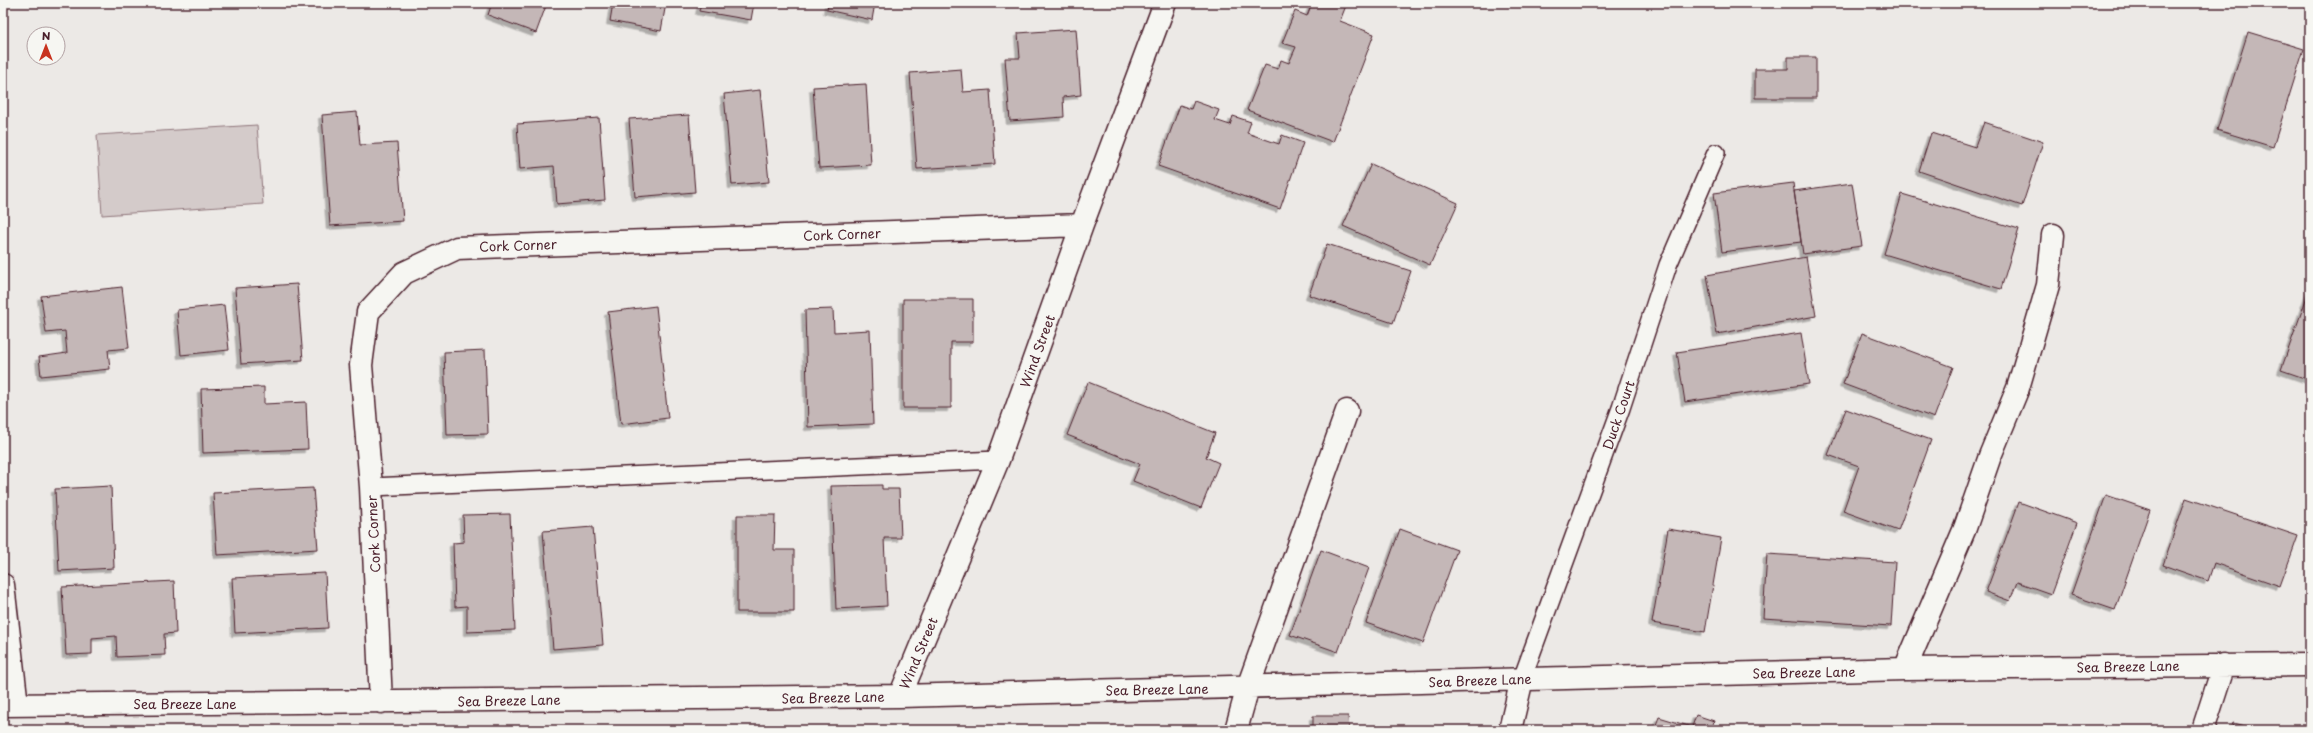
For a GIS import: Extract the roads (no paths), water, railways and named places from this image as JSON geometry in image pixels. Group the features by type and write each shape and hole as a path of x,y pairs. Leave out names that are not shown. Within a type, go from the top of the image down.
{"street":[{"name":"Wind Street","path":"900,696 998,460 1082,225 1165,3"},
{"name":"Cork Corner","path":"380,702 371,487 361,365 368,312 404,273 457,248 1082,225"},
{"path":"1905,669 1965,528 1990,456 2018,388 2048,285 2053,235"},
{"path":"1236,730 1248,687 1347,411"},
{"path":"3,586 10,705"},
{"path":"2203,730 2224,665"},
{"name":"Sea Breeze Lane","path":"10,705 900,696 1905,669 2310,665"},
{"path":"1510,730 1522,679"}],"lane":[{"name":"Duck Court","path":"1522,679 1621,408 1668,265 1716,153"},
{"path":"371,487 998,460"}]}
